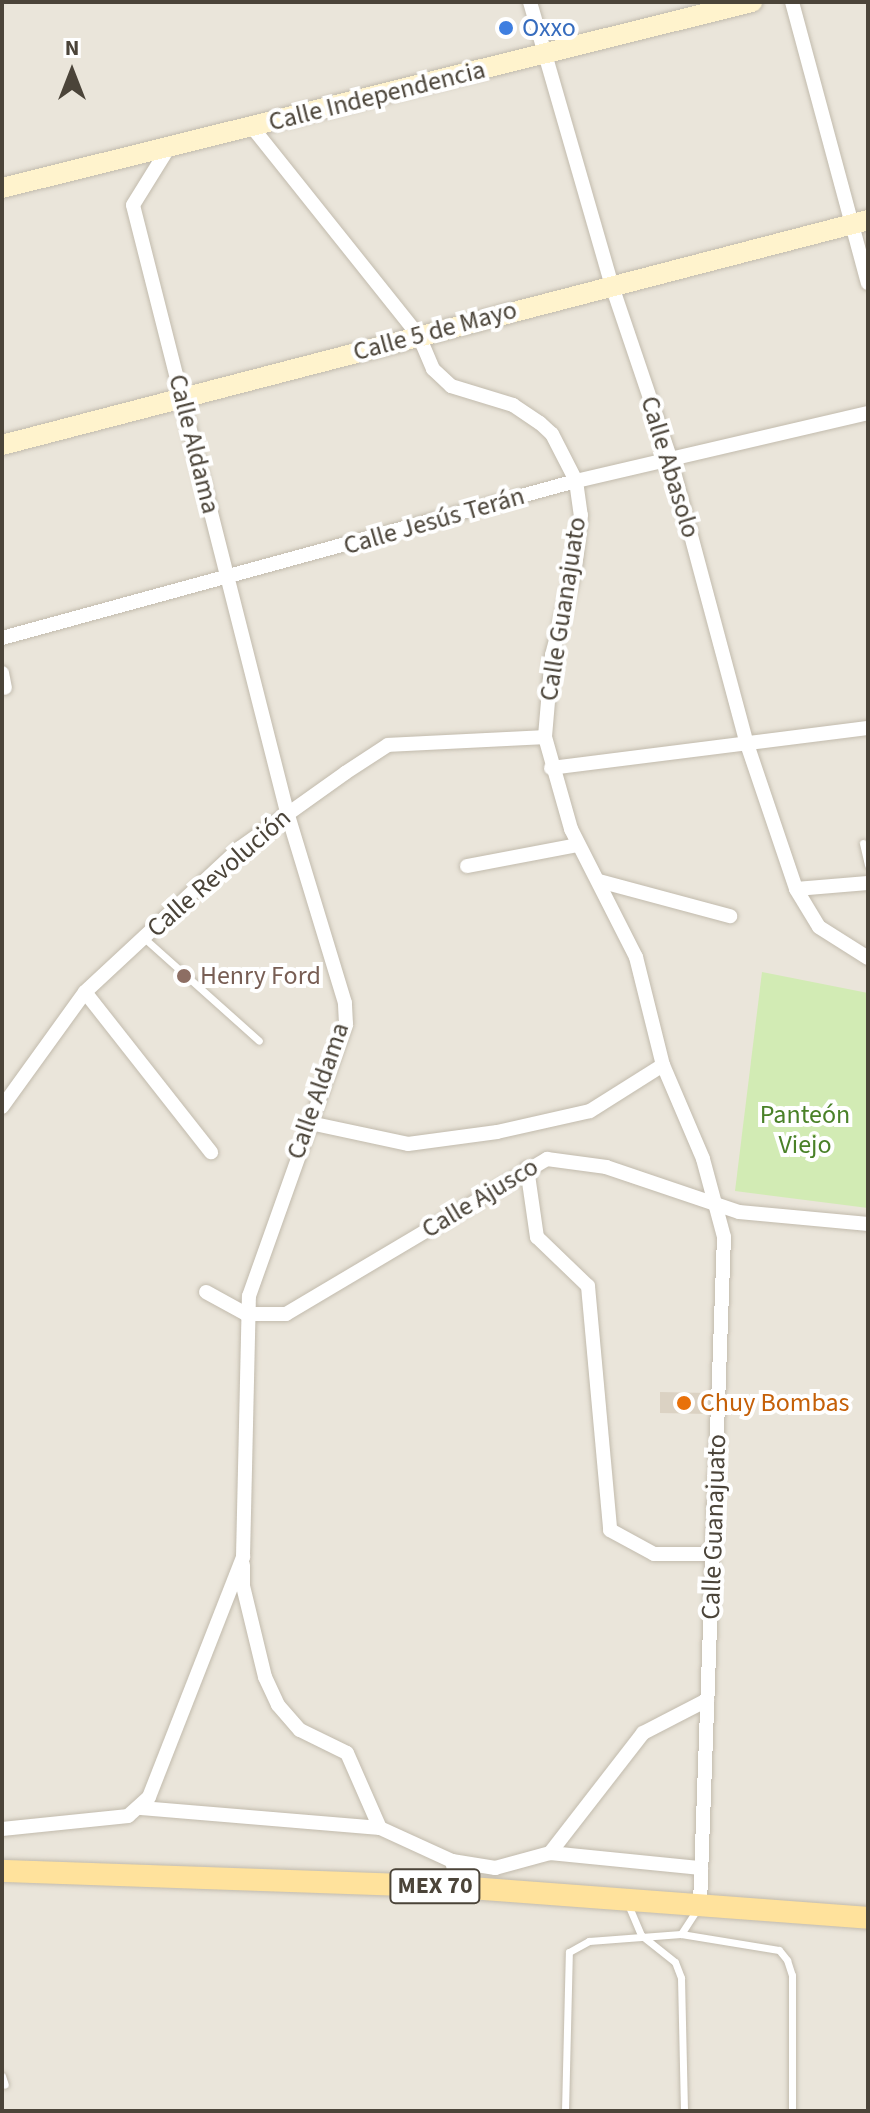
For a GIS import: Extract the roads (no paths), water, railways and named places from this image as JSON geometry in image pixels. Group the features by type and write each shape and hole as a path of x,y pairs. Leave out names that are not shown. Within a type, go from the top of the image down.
{"main road":[{"name":"Calle Independencia","path":"2,188 752,2"},
{"name":"Calle 5 de Mayo","path":"2,445 611,283 859,222"},
{"name":"MEX 70","path":"2,1871 458,1887 868,1918"}],"street":[{"name":"Calle Abasolo","path":"530,2 611,283 670,457 746,741 796,889 819,927 868,958"},
{"path":"792,2 859,222 868,283"},
{"name":"Calle Guanajuato","path":"252,127 419,336 433,369 451,386 513,405 540,423 552,434 576,481 581,515 575,568 552,655 545,737 551,768 578,845 636,957 663,1065 718,1204 724,1237 700,1905"},
{"name":"Calle Aldama","path":"141,1808 243,1557 246,1314 346,1024 345,1003 287,812 133,205 169,147"},
{"name":"Calle Jesús Terán","path":"2,638 229,579 576,481 868,413"},
{"path":"551,768 868,728"},
{"name":"Calle Revolución","path":"2,1107 85,992 287,812 388,745 545,737"},
{"path":"467,866 578,845"},
{"path":"599,881 730,916"},
{"path":"796,889 868,883"},
{"path":"85,992 211,1152"},
{"path":"310,1123 408,1144 497,1132 590,1111 663,1065"},
{"name":"Calle Ajusco","path":"246,1314 264,1318 311,1302 527,1168 561,1159 606,1167 739,1212 868,1224"},
{"path":"527,1168 537,1237 588,1286 610,1530 654,1554 713,1554"},
{"path":"206,1292 246,1314"},
{"path":"243,1557 243,1586 265,1677 278,1705 300,1730 347,1753 380,1828"},
{"path":"550,1853 643,1733 707,1700"},
{"path":"2,1829 128,1816 141,1808 380,1828 452,1861 495,1868 550,1853 701,1868"},
{"path":"452,1861 458,1887"}],"lane":[{"path":"863,843 868,864"},
{"path":"144,938 259,1041"},
{"path":"626,1900 641,1935 675,1962 681,1978 684,2111"},
{"path":"681,1934 700,1905"},
{"path":"565,2111 569,1952 589,1941 681,1934 779,1950 787,1960 792,1975 792,2111"}],"place":[{"name":"Oxxo","path":"506,28"},
{"name":"Henry Ford","path":"184,976"},
{"name":"Chuy Bombas","path":"684,1403"}],"park label":[{"name":"Panteón Viejo","path":"805,1130"}]}
